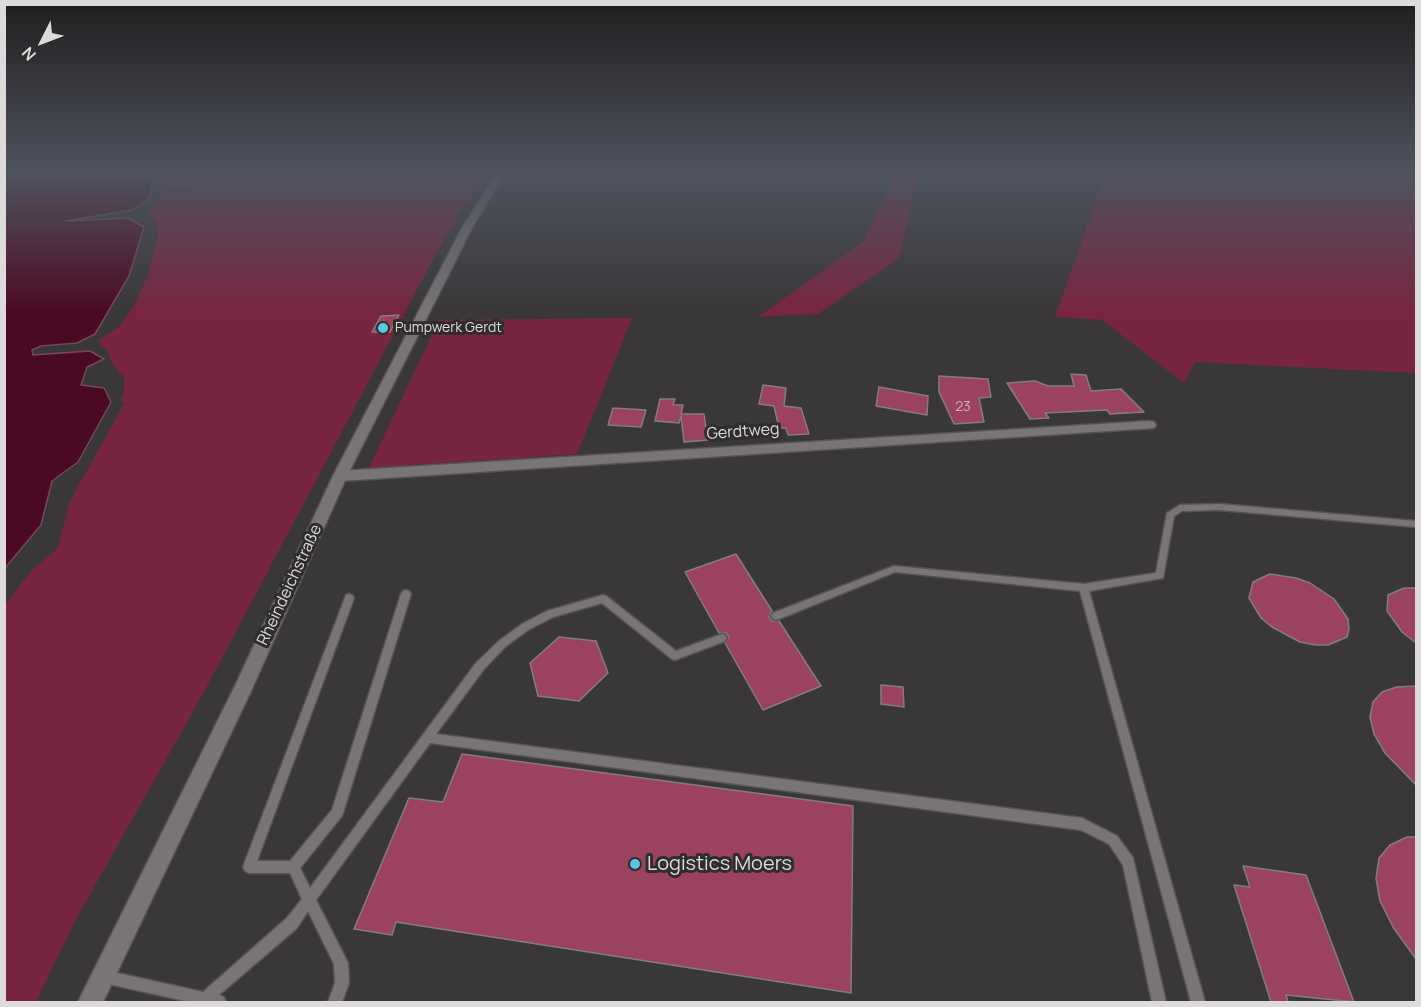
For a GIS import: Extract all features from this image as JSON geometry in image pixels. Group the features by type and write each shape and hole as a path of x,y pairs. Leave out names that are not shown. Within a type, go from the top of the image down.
{"main road":[{"name":"Rheindeichstraße","path":"90,1002 242,691 340,476 472,220"},
{"name":"Gerdtweg","path":"340,476 1149,425"}],"lane":[{"path":"776,616 894,569 1084,588 1160,576 1170,515 1180,508 1220,507 1416,525"},
{"path":"1084,588 1198,1002"},
{"path":"293,867 337,813 406,594"},
{"path":"293,867 249,867 349,598"},
{"path":"205,999 292,923 480,666 525,627 550,614 603,599 675,656 722,638"},
{"path":"427,738 1082,824 1113,840 1129,862 1159,1002"},
{"path":"293,867 340,963 342,983 335,1002"},
{"path":"103,976 219,1002"}],"shaded area":[{"path":"5,220 132,220 144,227 129,276 95,334 77,343 41,346 32,350 33,355 90,351 104,359 87,367 81,385 104,388 111,402 78,462 52,481 41,525 5,568"},
{"path":"455,220 205,690 74,923 36,1002 5,1002 4,606 32,570 57,549 70,501 124,404 120,400 124,395 124,377 112,364 107,350 97,341 120,326 135,304 148,275 157,241 157,221"},
{"path":"874,220 908,220 898,259 818,314 758,317 864,241"},
{"path":"1089,220 1416,220 1416,373 1195,362 1184,383 1102,320 1055,317"},
{"path":"632,318 577,454 369,468 439,320"}],"building":[{"path":"399,315 390,332 372,332 381,316"},
{"path":"1071,374 1086,375 1091,391 1121,389 1144,412 1110,414 1107,410 1045,413 1049,418 1030,419 1007,383 1035,381 1048,386 1074,386"},
{"path":"939,376 988,379 991,397 979,398 984,422 954,424 939,392"},
{"path":"763,385 786,388 784,406 801,408 809,434 788,435 786,428 779,428 774,406 759,404"},
{"path":"879,387 928,396 927,415 876,406"},
{"path":"660,399 675,399 673,405 683,405 681,414 704,414 708,440 684,442 681,416 679,423 655,421"},
{"path":"613,408 646,410 641,427 608,425"},
{"path":"736,554 772,611 769,617 772,621 779,621 821,686 763,710 725,643 729,637 726,633 719,633 685,572"},
{"path":"1270,574 1296,578 1310,583 1334,599 1348,619 1347,637 1328,645 1300,642 1272,627 1261,618 1249,598 1253,582"},
{"path":"1404,588 1416,588 1416,643 1402,632 1387,611 1388,595"},
{"path":"559,637 596,641 608,673 579,701 538,696 530,663"},
{"path":"881,685 903,687 904,707 881,704"},
{"path":"1416,686 1416,785 1385,753 1374,734 1370,717 1373,702 1382,692 1397,687"},
{"name":"Logistics Moers","path":"462,754 853,806 851,993 396,922 392,935 354,929 409,798 443,802"},
{"path":"1407,837 1416,837 1416,959 1393,927 1380,901 1376,878 1379,858 1390,845"},
{"path":"1243,866 1306,875 1354,1002 1286,995 1288,1002 1271,1002 1234,885 1250,887"}],"place":[{"name":"Pumpwerk Gerdt","path":"383,328"},
{"name":"Logistics Moers","path":"635,864"}]}
